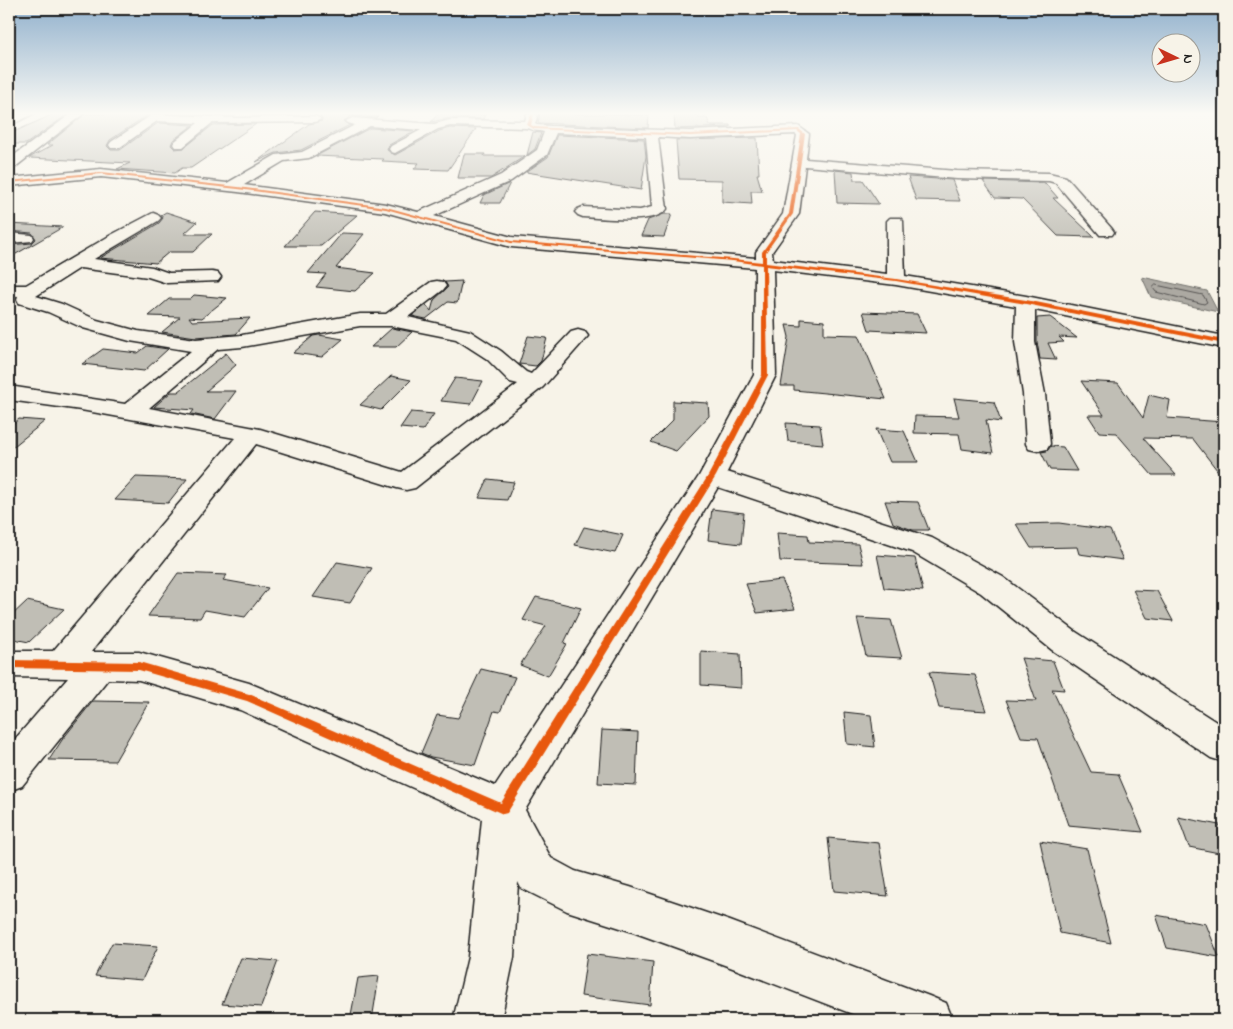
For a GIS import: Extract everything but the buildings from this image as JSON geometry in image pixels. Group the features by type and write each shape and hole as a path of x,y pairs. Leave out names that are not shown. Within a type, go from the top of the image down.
{"street":[{"path":"229,188 274,162"},
{"path":"420,217 506,178 529,162"},
{"path":"584,212 641,215 660,209 655,162"},
{"path":"799,162 958,175 1049,177 1061,180 1106,232"},
{"path":"477,1020 490,957 503,809 712,476 766,375 764,252 791,214 799,162"},
{"path":"9,182 101,173 386,208 510,242 765,264 896,280 1026,302 1224,342"},
{"path":"18,298 153,218"},
{"path":"895,221 896,280"},
{"path":"9,238 26,238"},
{"path":"77,262 152,272 167,278 212,277"},
{"path":"391,320 437,286"},
{"path":"18,298 56,308 90,324 137,337 196,345 250,340 360,320 391,320 463,335 494,355 518,377 535,382"},
{"path":"1026,302 1025,342 1034,394 1038,444"},
{"path":"9,393 131,411 251,434 406,482 535,382 578,336"},
{"path":"131,411 212,344"},
{"path":"62,665 251,434"},
{"path":"712,476 922,545 992,585 1064,641 1224,746"},
{"path":"9,664 139,666 249,698 503,809 536,873 567,890 630,909 721,941 929,1020"},
{"path":"9,774 99,666"}],"water":[{"path":"1142,277 1207,291 1218,312 1151,297"}],"cycle path":[{"path":"9,664 139,666 249,698 503,809 712,476 765,375 764,252 791,214 799,162"},
{"path":"9,182 101,173 238,188 386,208 511,242 733,260 896,280 1026,302 1224,342"}]}
